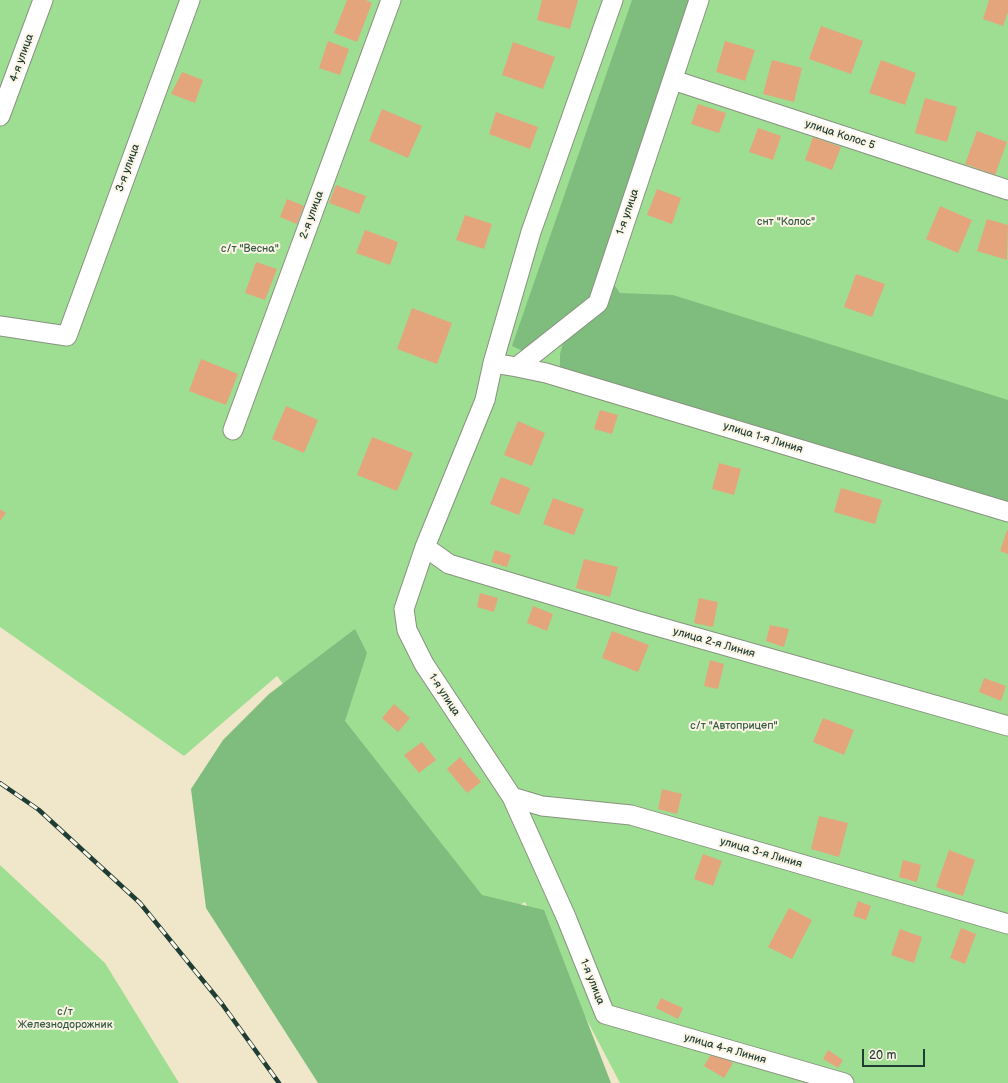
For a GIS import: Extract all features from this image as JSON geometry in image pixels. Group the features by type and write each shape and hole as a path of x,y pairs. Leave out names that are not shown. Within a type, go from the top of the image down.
{"street":[{"name":"4-я улица","path":"0,116 43,0"},
{"name":"3-я улица","path":"0,326 67,336 190,0"},
{"name":"2-я улица","path":"233,430 391,0"},
{"name":"1-я улица","path":"605,1014 566,917 512,797 424,664 407,630 404,609 424,548 485,400 493,362 530,232 613,0"},
{"name":"1-я улица","path":"518,367 598,303 673,80 698,0"},
{"name":"улица Колос 5","path":"673,80 1008,190"},
{"path":"493,362 518,367"},
{"name":"улица 1-я Линия","path":"518,367 554,375 1008,512"},
{"name":"улица 2-я Линия","path":"424,548 456,567 635,620 1008,726"},
{"name":"улица 3-я Линия","path":"512,797 542,806 631,815 1008,924"},
{"name":"улица 4-я Линия","path":"605,1014 844,1083"}],"green space":[{"path":"0,0 1008,0 1008,1083 620,1083 525,902 471,933 277,676 184,756 0,627"},
{"path":"632,0 700,0 604,271 620,293 673,295 1008,400 1008,504 560,367 560,354 564,339 523,351 512,346"},
{"path":"355,629 367,653 345,721 482,895 544,910 611,1083 318,1083 206,908 191,789 223,740 269,694"},
{"name":"с/т Железнодорожник","path":"0,865 105,963 179,1083 0,1083"}],"building":[{"path":"347,0 366,0 372,3 357,42 334,33"},
{"path":"542,0 578,0 570,29 537,20"},
{"path":"989,0 1008,0 1008,12 1003,26 983,19"},
{"path":"821,26 863,41 851,74 809,59"},
{"path":"328,41 349,49 340,75 319,68"},
{"path":"725,41 755,50 745,81 716,72"},
{"path":"513,42 555,57 543,89 502,75"},
{"path":"772,60 802,68 794,102 763,94"},
{"path":"881,60 916,73 905,105 869,93"},
{"path":"182,72 203,80 195,103 171,94"},
{"path":"925,98 957,107 947,142 915,133"},
{"path":"698,104 726,113 719,133 691,124"},
{"path":"382,109 422,126 408,158 369,141"},
{"path":"496,112 538,127 530,149 489,134"},
{"path":"758,128 781,136 773,160 749,152"},
{"path":"977,131 1007,142 995,175 965,164"},
{"path":"813,137 841,147 832,170 805,160"},
{"path":"336,185 366,196 359,214 329,203"},
{"path":"657,189 681,198 672,224 647,215"},
{"path":"287,199 304,206 297,224 280,217"},
{"path":"940,206 972,220 958,253 926,239"},
{"path":"465,215 492,224 484,249 456,240"},
{"path":"987,219 1008,225 1007,260 977,251"},
{"path":"365,230 398,242 390,265 356,253"},
{"path":"256,262 277,269 265,300 245,293"},
{"path":"856,274 885,284 872,317 844,307"},
{"path":"412,308 452,323 437,364 397,349"},
{"path":"201,359 238,374 226,405 189,391"},
{"path":"286,406 318,420 304,453 272,439"},
{"path":"600,410 618,415 612,434 594,429"},
{"path":"518,421 545,433 532,466 504,455"},
{"path":"372,437 413,453 397,491 357,475"},
{"path":"719,463 741,469 734,495 712,489"},
{"path":"501,477 530,488 519,515 490,504"},
{"path":"841,488 882,500 875,524 834,512"},
{"path":"553,498 584,509 574,535 543,524"},
{"path":"0,509 6,513 0,521"},
{"path":"1007,530 1008,531 1008,554 1000,551"},
{"path":"495,550 511,555 507,567 491,562"},
{"path":"584,559 618,567 610,597 576,588"},
{"path":"480,593 498,598 494,612 477,607"},
{"path":"699,598 718,602 713,627 694,623"},
{"path":"533,606 553,614 547,631 527,623"},
{"path":"770,625 789,629 784,647 766,641"},
{"path":"612,631 649,645 638,672 602,658"},
{"path":"710,660 724,664 718,689 704,686"},
{"path":"984,678 1006,686 1001,701 979,692"},
{"path":"394,704 410,718 398,732 382,718"},
{"path":"823,718 854,730 844,755 813,742"},
{"path":"422,742 436,760 419,773 404,755"},
{"path":"460,757 481,782 467,793 447,769"},
{"path":"662,789 682,794 677,814 658,809"},
{"path":"819,816 848,823 839,857 811,849"},
{"path":"949,850 975,860 963,896 936,887"},
{"path":"703,854 722,861 713,886 694,879"},
{"path":"903,860 921,865 917,882 899,877"},
{"path":"858,901 871,906 866,920 853,916"},
{"path":"789,908 812,920 792,959 768,947"},
{"path":"961,928 976,934 965,964 950,958"},
{"path":"900,929 922,937 914,963 891,955"},
{"path":"661,998 683,1008 678,1019 656,1008"},
{"path":"828,1050 843,1060 838,1068 823,1059"},
{"path":"713,1051 733,1063 724,1078 704,1066"}],"railway":[{"path":"0,783 39,810 140,903 222,1004 279,1083"}],"park label":[{"name":"снт \"Колос\"","path":"786,222"},
{"name":"с/т \"Весна\"","path":"250,249"},
{"name":"с/т \"Автоприцеп\"","path":"734,726"}]}
